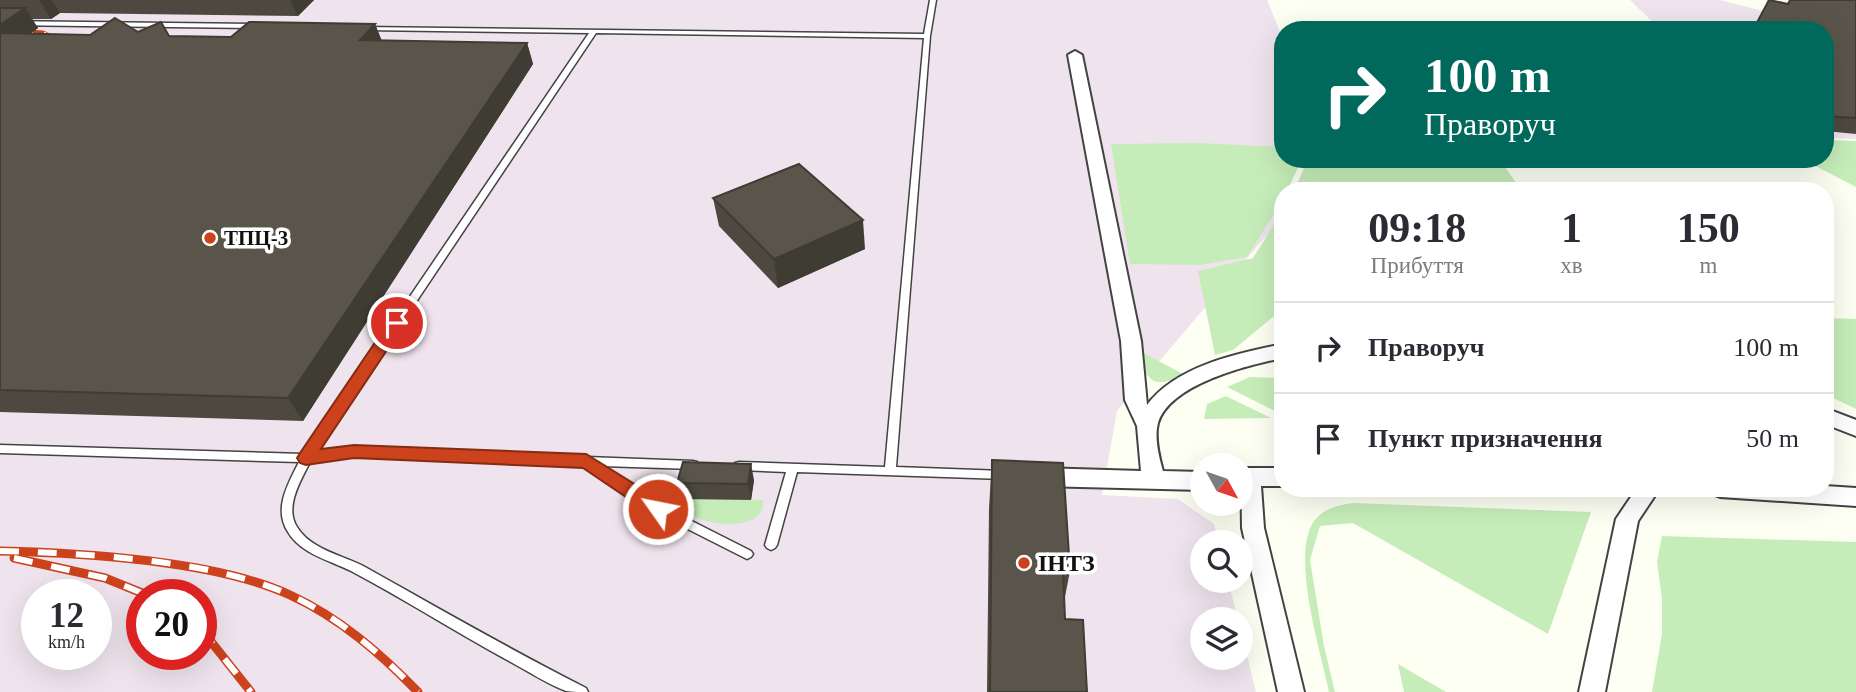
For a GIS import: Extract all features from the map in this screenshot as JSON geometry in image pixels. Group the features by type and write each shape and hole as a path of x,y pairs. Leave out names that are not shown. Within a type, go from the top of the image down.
{"street":[{"path":"1075,55 1131,341 1135,400 1147,425 1154,481"},
{"path":"1147,425 1154,409 1176,390 1232,365 1274,353"},
{"path":"1836,417 1856,441"},
{"path":"1033,477 1190,481"},
{"path":"1253,477 1274,477"},
{"path":"1834,496 1856,497"},
{"path":"1594,691 1627,519 1643,497"},
{"path":"1251,516 1289,691"}],"lane":[{"path":"890,471 927,36 933,0"},
{"path":"0,23 262,27"},
{"path":"359,28 927,36"},
{"path":"581,692 507,655 354,567 306,546 290,526 286,504 306,458 594,31"},
{"path":"0,449 306,458 354,452 710,465"},
{"path":"586,461 658,509 747,554"},
{"path":"724,466 1013,476"},
{"path":"771,545 793,468"}],"shaded area":[{"path":"0,0 1267,0 1276,21 1274,168 1292,168 1290,182 1274,182 1274,227 1117,411 1102,495 1178,499 1190,507 1190,516 1202,516 1214,524 1216,530 1190,530 1190,593 1231,593 1235,607 1190,607 1190,670 1251,670 1256,692 0,692"},
{"path":"1630,0 1720,0 1802,21 1652,21"},
{"path":"1834,29 1856,35 1856,139 1834,138"}],"green space":[{"path":"1834,140 1856,141 1856,187 1819,168 1834,168"},
{"path":"1198,143 1274,147 1274,168 1298,168 1291,182 1274,182 1274,214 1247,257 1200,265 1130,264 1111,144"},
{"path":"1304,168 1505,168 1516,182 1298,182"},
{"path":"1274,224 1274,316 1233,350 1215,355 1198,271 1253,258"},
{"path":"1834,318 1856,319 1856,409 1834,398"},
{"path":"1140,351 1185,375 1165,382 1153,381 1145,371"},
{"path":"1250,377 1274,378 1274,410 1227,387"},
{"path":"1226,396 1271,418 1204,419 1207,404"},
{"path":"670,497 763,500 760,512 751,520 738,524 722,524 690,515 677,507"},
{"path":"1353,503 1591,512 1548,634 1353,523 1320,526 1310,560 1324,646 1335,692 1329,692 1306,580 1307,536 1314,521 1322,513"},
{"path":"1662,536 1856,542 1856,692 1652,692 1662,634 1662,599 1657,562"},
{"path":"1398,664 1446,692 1404,692"}],"building":[{"path":"1769,0 1788,4 1790,0 1856,0 1856,118 1834,117 1834,21 1758,21"},
{"path":"0,8 25,8 0,25"},
{"name":"ТПЦ-3","path":"115,18 138,32 161,22 169,36 231,37 249,22 375,24 360,40 527,43 288,398 0,390 0,33 90,35"},
{"path":"799,164 863,220 774,259 713,198"},
{"name":"ІНТЗ","path":"992,460 1063,463 1070,571 1063,571 1065,619 1083,620 1087,692 990,692"},
{"path":"683,462 751,464 748,484 677,483"}],"railway":[{"path":"0,30 43,33 64,43"},
{"path":"0,551 148,561 187,566 259,583 290,595 326,614 374,650 418,692"},
{"path":"14,558 105,578 126,586"},
{"path":"217,649 251,692"}],"place":[{"name":"ТПЦ-3","path":"210,238"},
{"name":"ІНТЗ","path":"1024,563"}],"route":[{"path":"397,323 306,458 354,452 586,461 658,509"}]}
